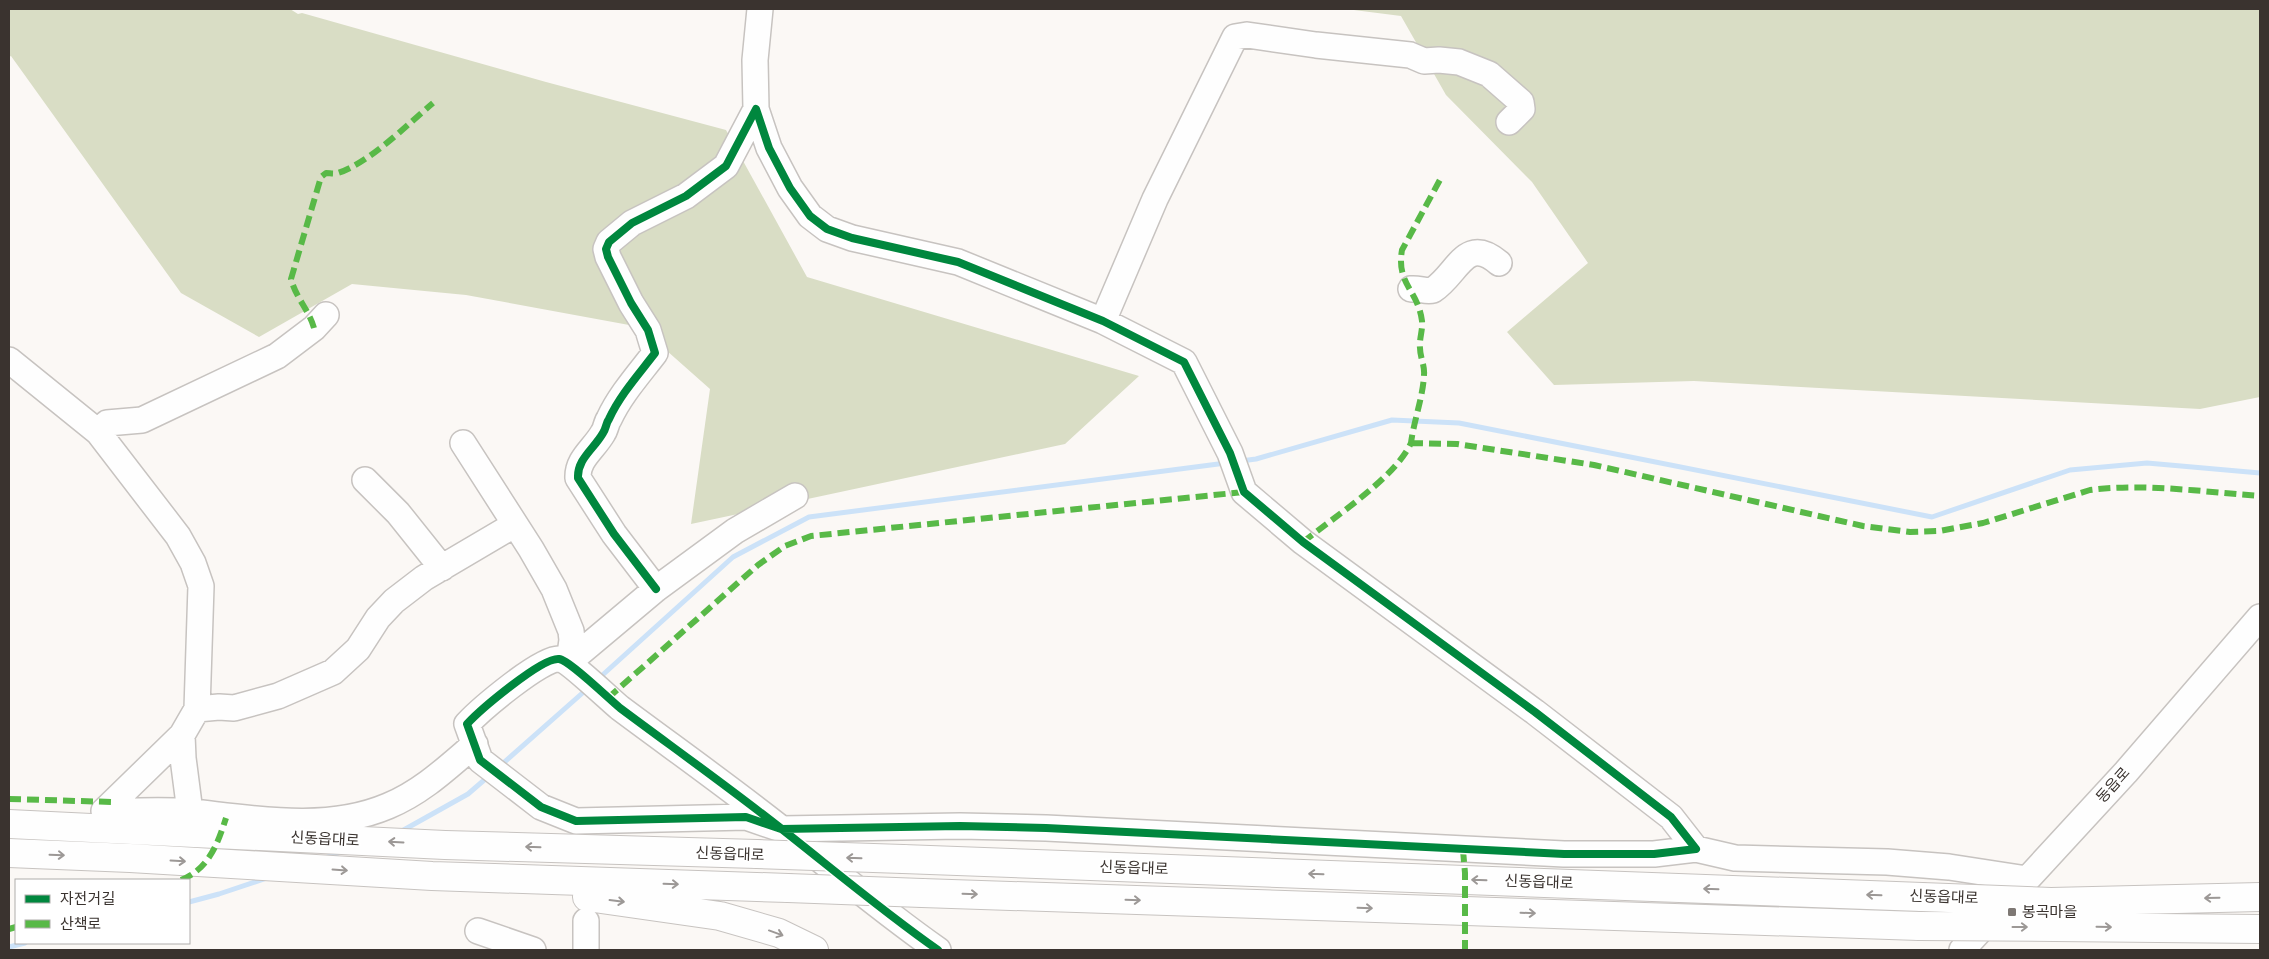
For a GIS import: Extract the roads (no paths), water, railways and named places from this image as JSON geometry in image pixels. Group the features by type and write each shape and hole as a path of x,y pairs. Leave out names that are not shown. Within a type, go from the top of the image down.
{"main road":[{"path":"9,808 104,811"},
{"name":"신동읍대로","path":"9,824 184,822 445,844 1922,896 2053,914 2260,929"},
{"name":"신동읍대로","path":"9,853 130,858 395,874 1919,926 2260,897"},
{"path":"395,874 660,906 720,916 779,933 814,950"}],"street":[{"path":"760,9 755,60 756,109 770,148 790,188 810,216 827,229 852,238 958,262 1103,321 1184,362 1230,452 1244,492 1303,542 1535,712 1671,816 1696,849"},
{"path":"1103,321 1155,198 1236,38 1247,35 1316,46 1410,55 1424,61 1459,62 1489,74 1521,102 1522,109 1509,122"},
{"path":"656,590 614,534 578,478 578,469 581,462 604,433 608,419 625,392 655,353 648,330 631,303 608,257 606,249 609,242 632,223 686,196 726,166 756,109"},
{"path":"1411,289 1434,290 1462,260 1477,252 1483,252 1499,263"},
{"path":"98,432 107,424 142,420 277,356 314,328 326,314"},
{"path":"9,360 98,432 174,529 198,574 202,598 197,709 182,736 104,811"},
{"path":"463,443 547,575 566,615 572,640 572,666"},
{"path":"365,480 398,513 442,568"},
{"path":"572,666 656,590 735,531 795,496"},
{"path":"197,709 226,706 234,708 278,696 333,672 358,649 378,618 394,601 424,578 514,525"},
{"name":"동읍로","path":"1962,950 2126,772 2260,617"},
{"path":"938,950 900,924 781,829 601,692 572,666 558,658 512,685 467,724 477,752 509,784 575,832 746,817 781,829 960,826 1046,828 1564,854 1654,854 1696,849 1735,858 1886,862 1949,867 2028,879"},
{"path":"182,736 184,822"},
{"path":"104,811 184,822 226,818 311,822 347,819 388,807 415,793 477,752"},
{"path":"586,921 586,950"},
{"path":"478,932 533,950"}],"waterway":[{"path":"1241,461 1256,459 1392,420 1459,423 1932,517 2070,470 2147,463 2260,473"},
{"path":"597,680 733,557 809,517 1226,463"},
{"path":"500,766 587,689"},
{"path":"400,832 468,794 490,775"},
{"path":"325,858 343,851"},
{"path":"190,902 267,878"},
{"path":"9,947 21,944"}],"place":[{"name":"봉곡마을","path":"2012,912"}]}
